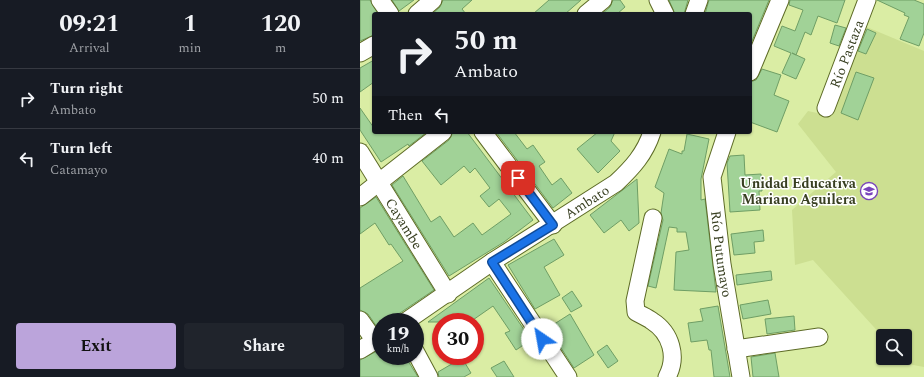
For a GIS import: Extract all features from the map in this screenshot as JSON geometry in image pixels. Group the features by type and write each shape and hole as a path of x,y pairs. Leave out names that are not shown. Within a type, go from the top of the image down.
{"street":[{"path":"380,0 389,12"},
{"path":"588,12 602,0"},
{"path":"658,0 664,12"},
{"path":"695,12 700,0"},
{"path":"752,67 780,0"},
{"name":"Río Pastaza","path":"826,108 867,0"},
{"path":"360,54 372,46"},
{"path":"360,197 440,134"},
{"path":"485,134 553,225"},
{"name":"Ambato","path":"419,313 492,262 553,225 616,183 642,156 651,134"},
{"name":"Río Putumayo","path":"726,134 712,177 722,264 741,377"},
{"name":"Cayambe","path":"360,152 448,294"},
{"path":"653,218 635,301 636,312 652,321 662,329 671,343 671,370 667,377"},
{"path":"492,262 568,377"},
{"path":"360,320 372,333"},
{"path":"736,349 819,337"},
{"path":"360,350 372,343"},
{"path":"423,365 429,377"}],"shaded area":[{"name":"Unidad Educativa Mariano Aguilera","path":"862,25 924,51 924,367 912,365 912,329 876,329 813,260 795,265 792,210 836,172 798,124 808,111 826,115"}],"building":[{"path":"360,0 370,0 377,12 372,12 372,36 360,41"},
{"path":"392,0 414,0 399,11"},
{"path":"443,0 472,0 462,9 464,12 434,12 440,7"},
{"path":"549,0 581,0 567,12 535,12"},
{"path":"613,0 620,0 625,7 619,12 604,12 610,7"},
{"path":"669,0 688,0 685,12 674,12"},
{"path":"709,0 769,0 752,41 752,12 706,12"},
{"path":"790,0 845,0 837,23 818,16 811,35 805,32 796,55 805,59 796,79 782,73 791,53 774,46 782,26 795,31 803,10 789,5"},
{"path":"877,0 914,0 924,4 924,33 919,46 900,39 909,17 904,15 905,13"},
{"path":"835,25 846,28 839,46 830,43"},
{"path":"867,29 876,33 866,54 858,51"},
{"path":"372,61 372,83 360,92 360,68"},
{"path":"762,69 781,75 774,95 789,101 777,132 752,123 752,81 756,80"},
{"path":"856,72 874,78 858,120 841,113"},
{"path":"360,108 372,125 372,134 424,134 409,146 408,144 381,162 360,130"},
{"path":"452,134 468,134 533,220 504,242 449,276 392,185 403,176 431,222 440,216 454,237 473,223 482,235 511,214 499,199 489,207 480,196 490,188 475,168 470,173 464,166 441,185 422,161 449,140"},
{"path":"498,134 516,134 527,149 533,145 545,162 539,166 552,185 561,178 572,193 553,208"},
{"path":"596,134 614,134 611,141 620,151 598,173 577,149"},
{"path":"687,134 709,139 701,179 701,200 705,199 716,292 674,290 676,252 689,250 686,232 677,232 677,228 669,227 656,288 648,286 663,220 661,213 664,193 655,187 669,149 682,154 682,151 684,151"},
{"path":"744,155 745,175 761,174 762,191 759,191 760,210 730,212 727,163 730,156"},
{"path":"637,179 639,223 629,231 621,220 604,233 590,215"},
{"path":"376,197 434,290 400,313 372,313 372,320 368,314 360,310 360,288 403,261 391,244 389,245 375,223 360,234 360,208"},
{"path":"763,230 764,241 754,242 755,253 734,255 731,234"},
{"path":"554,239 564,255 544,267 560,295 535,309 508,265"},
{"path":"771,271 772,280 737,285 736,275"},
{"path":"489,278 531,340 516,350 505,333 510,331 493,306 483,313 440,313"},
{"path":"572,291 582,306 571,312 562,298"},
{"path":"768,300 771,314 743,319 740,305"},
{"path":"718,306 730,377 714,377 711,350 709,350 707,340 691,342 688,323 703,321 700,309"},
{"path":"570,314 594,355 574,368 548,328"},
{"path":"794,316 795,330 767,334 765,319"},
{"path":"607,345 618,361 608,368 597,352"},
{"path":"775,353 779,377 753,377 751,357"},
{"path":"372,354 372,365 411,365 418,377 360,377 360,360"},
{"path":"504,361 514,377 497,377 491,368"},
{"path":"450,365 466,365 471,373 464,377 439,377 438,372"}],"place":[{"name":"Unidad Educativa Mariano Aguilera","path":"869,191"}],"route":[{"path":"518,178 553,225 492,262 542,339"}]}
